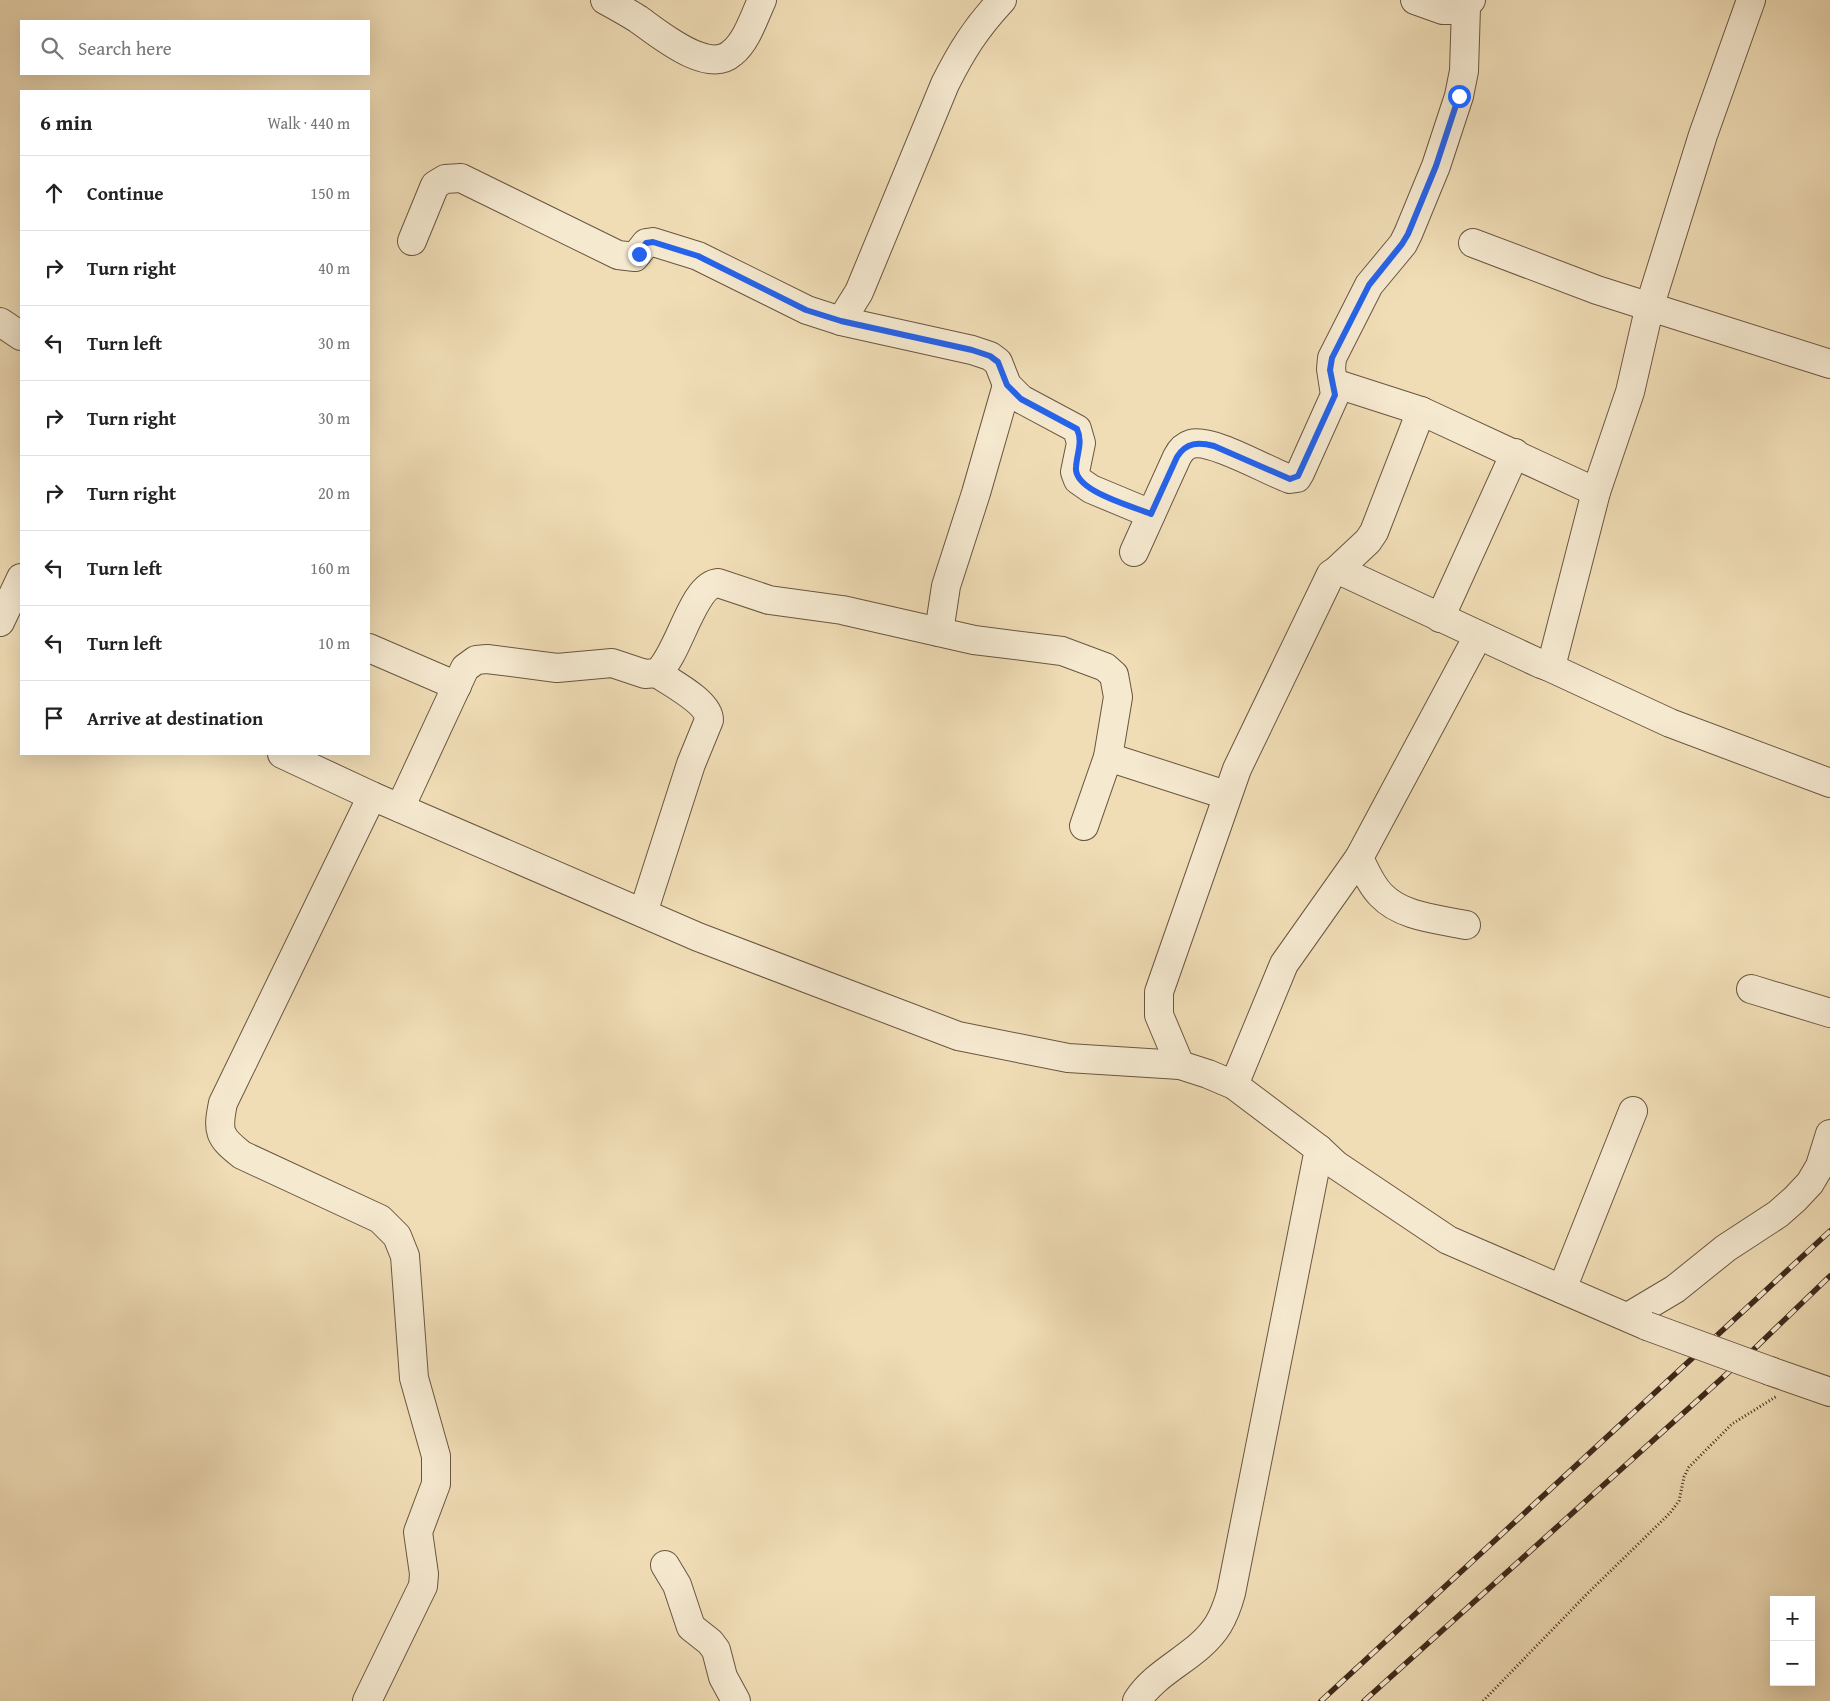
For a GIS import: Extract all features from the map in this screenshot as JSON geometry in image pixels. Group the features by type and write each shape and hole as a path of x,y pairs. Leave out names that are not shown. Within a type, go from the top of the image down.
{"street":[{"path":"605,0 686,51 713,59 724,59 734,52 743,39 762,0"},
{"path":"841,321 859,292 945,84 978,25 1002,0"},
{"path":"1415,0 1450,11 1462,10 1469,4"},
{"path":"1547,666 1553,659 1596,492 1630,392 1650,305 1703,135 1751,0"},
{"path":"1134,552 1177,457 1181,450 1191,444 1214,446 1286,478 1297,478 1334,400 1336,392 1330,370 1332,358 1369,285 1408,234 1445,142 1464,71 1469,4"},
{"path":"412,241 435,185 445,179 461,178 618,255 632,258 638,256 646,243 658,244 698,256 727,268 776,297 806,310 841,321 972,350 990,356 998,362 1007,385 1021,399 1077,429 1081,443 1075,472 1078,480 1091,489 1151,514"},
{"path":"1473,243 1565,279 1830,364"},
{"path":"0,322 20,335"},
{"path":"1334,383 1421,411 1596,492"},
{"path":"939,632 946,586 976,493 1007,385"},
{"path":"1180,1065 1159,1015 1159,992 1226,795 1330,574 1336,571 1368,541 1374,532 1421,411"},
{"path":"1440,618 1515,453"},
{"path":"1336,571 1343,572 1478,636 1670,722 1830,783"},
{"path":"20,580 0,622 20,632"},
{"path":"400,808 457,686 470,663 487,659 557,668 612,663 646,674 657,672 669,660 702,592 713,584 726,585 769,600 842,610 974,640 1062,651 1105,668 1114,675 1118,697 1108,757 1084,826"},
{"path":"1234,1085 1284,964 1359,858 1478,636"},
{"path":"370,648 457,686"},
{"path":"644,913 691,764 709,720 709,714 703,706 657,672"},
{"path":"284,755 372,796 698,937 958,1036 1068,1058 1180,1065 1234,1085 1336,1164 1448,1240 1638,1322 1830,1392"},
{"path":"1108,757 1226,795"},
{"path":"367,1701 423,1586 424,1574 418,1532 436,1478 436,1456 414,1378 405,1256 397,1236 380,1219 242,1155 225,1141 220,1132 220,1122 223,1104 372,796"},
{"path":"1359,858 1380,894 1390,903 1416,915 1466,925"},
{"path":"1751,989 1830,1013"},
{"path":"1562,1289 1633,1111"},
{"path":"1638,1322 1726,1248 1778,1214 1795,1199 1810,1183 1820,1166 1830,1134"},
{"path":"1136,1701 1157,1678 1207,1638 1218,1625 1231,1593 1319,1149"},
{"path":"665,1565 677,1585 691,1627 710,1642 716,1650 723,1678 736,1701"}],"path":[{"path":"1483,1701 1586,1594 1670,1513 1679,1501 1684,1477 1689,1467 1732,1424 1801,1382"}],"railway":[{"path":"1321,1701 1830,1231"},
{"path":"1364,1701 1750,1353 1830,1276"}],"route":[{"path":"639,254 646,243 653,242 698,256 727,268 776,297 806,310 841,321 972,350 990,356 998,362 1007,385 1021,399 1077,429 1081,443 1075,472 1078,480 1091,489 1151,514 1181,450 1191,444 1198,443 1214,446 1290,479 1295,479 1298,476 1334,400 1336,392 1330,370 1330,362 1369,285 1408,234 1445,142 1459,96"}]}
